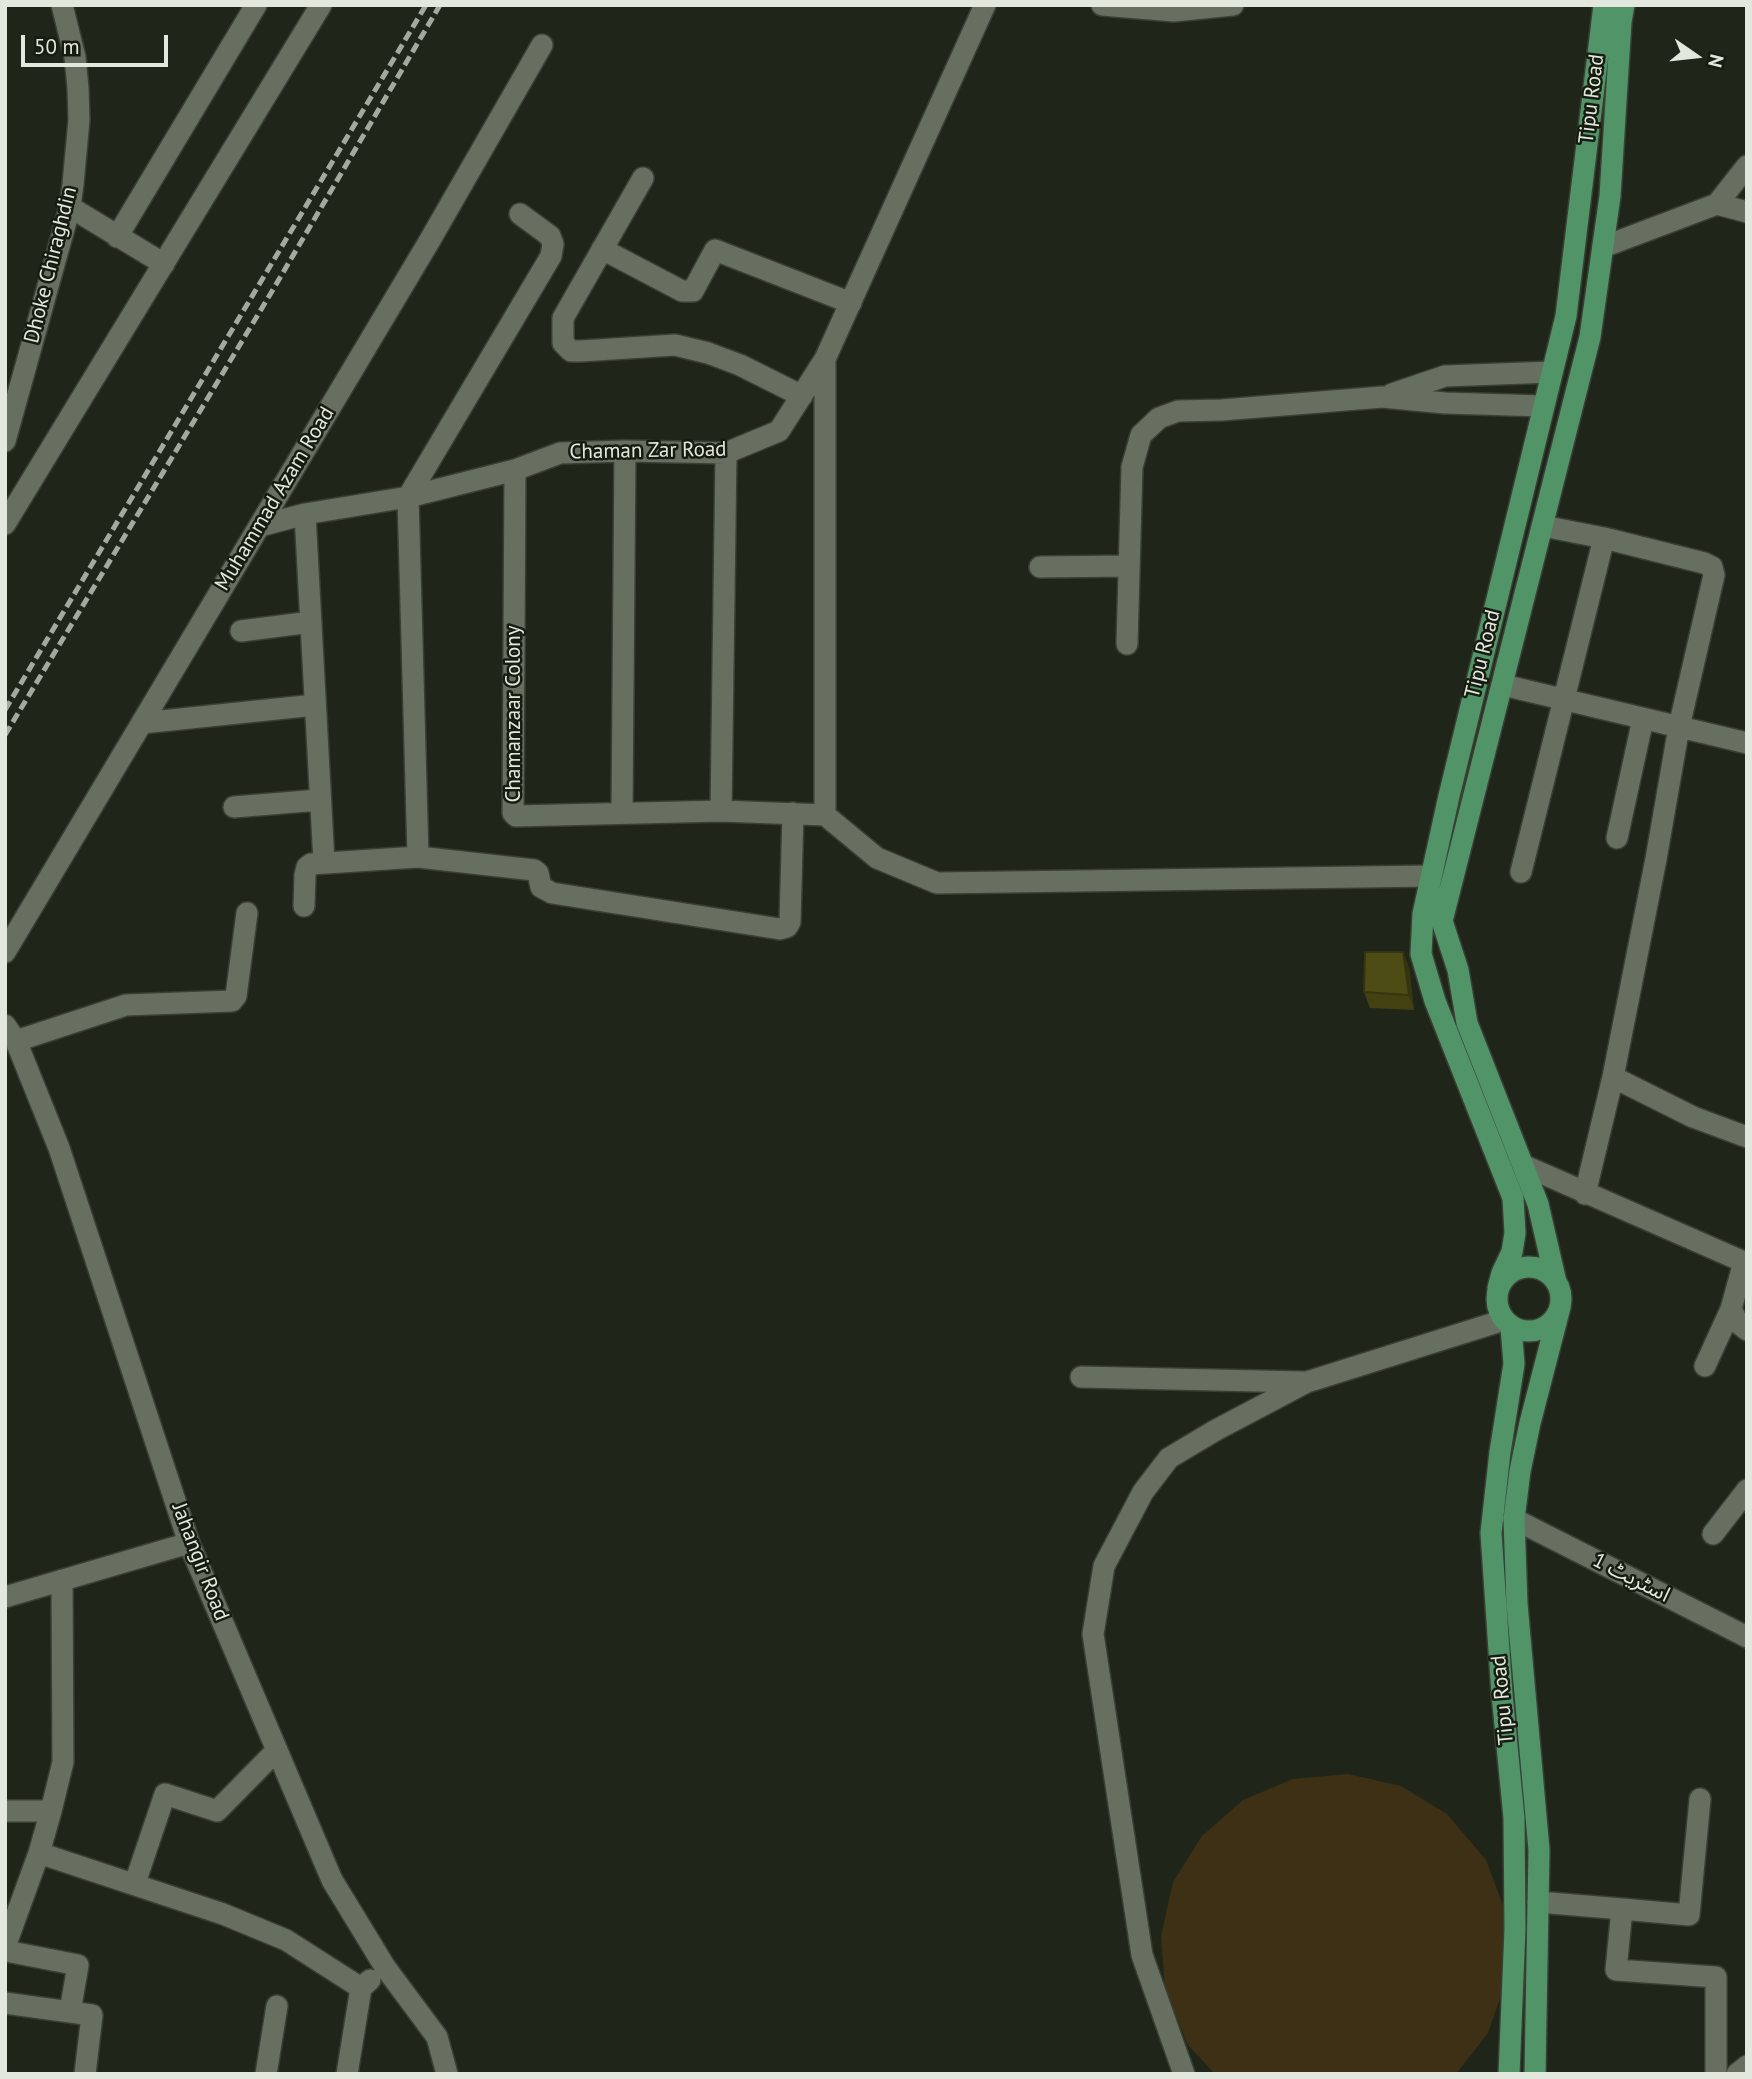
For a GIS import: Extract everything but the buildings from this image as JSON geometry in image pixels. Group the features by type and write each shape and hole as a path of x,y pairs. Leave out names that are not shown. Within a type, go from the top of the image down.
{"main road":[{"name":"Tipu Road","path":"1497,1288 1512,1252 1515,1233 1513,1198 1435,1001 1421,954 1423,914 1566,316 1604,5"},
{"path":"1535,2074 1539,1850 1517,1604 1514,1519 1530,1423 1561,1294 1538,1204 1467,1023 1458,970 1442,921 1590,337 1610,196 1624,5"},
{"path":"1556,1282 1546,1271 1532,1266 1518,1268 1505,1276 1497,1288 1496,1305 1507,1324 1523,1331 1535,1331 1546,1326 1555,1318 1560,1307"},
{"name":"Tipu Road","path":"1507,1324 1514,1364 1500,1452 1492,1533 1502,1693 1514,1818 1515,1929 1509,2074"}],"street":[{"path":"117,237 256,5"},
{"path":"5,524 321,5"},
{"name":"Chaman Zar Road","path":"260,526 305,514 408,498 515,470 560,453 726,453 779,431 825,359 985,5"},
{"path":"1102,5 1174,10 1233,5"},
{"name":"Dhoke Chiraghdin","path":"5,440 70,207 79,120 75,57 61,7"},
{"name":"Muhammad Azam Road","path":"5,952 430,240 542,45"},
{"path":"1603,247 1717,204 1747,166"},
{"path":"643,178 563,318 563,343 571,351 675,345 740,365 802,396"},
{"path":"1717,204 1747,212"},
{"path":"70,207 164,264"},
{"path":"418,858 408,498 551,256 553,244 550,236 520,214"},
{"path":"602,249 682,291 693,291 715,250 851,303"},
{"path":"825,359 825,815 877,858 937,883 1430,876"},
{"path":"1382,397 1445,376 1552,372"},
{"path":"1127,645 1132,467 1141,435 1159,418 1178,411 1382,397 1445,403 1543,406"},
{"path":"622,813 625,451"},
{"path":"721,811 726,453"},
{"name":"Chamanzaar Colony","path":"515,470 513,813 521,817 721,811 825,815"},
{"path":"305,514 324,862"},
{"path":"1543,526 1704,563 1712,567 1714,575 1679,727 1612,1077 1585,1194"},
{"path":"1521,872 1604,538"},
{"path":"1040,567 1128,566"},
{"path":"241,631 311,622"},
{"path":"1503,685 1747,743"},
{"path":"142,723 315,705"},
{"path":"1617,838 1643,719"},
{"path":"234,807 319,800"},
{"path":"304,906 307,867 311,864 418,858 534,870 538,873 541,887 552,893 780,929 787,927 790,922 793,813"},
{"path":"10,1033 126,1005 232,1001 236,996 247,913"},
{"name":"Jahangir Road","path":"10,1033 59,1148 189,1543 332,1880 385,1966 437,2037 447,2074"},
{"path":"1612,1077 1693,1117 1747,1137"},
{"path":"1522,1165 1585,1194 1745,1259 1731,1310 1705,1366"},
{"path":"1731,1310 1738,1323 1747,1330"},
{"path":"1184,2074 1142,1955 1093,1634 1104,1566 1143,1492 1169,1458 1307,1382 1507,1324"},
{"path":"1081,1377 1307,1382"},
{"path":"1713,1534 1747,1490"},
{"name":"اسٹریٹ 1","path":"1514,1519 1747,1637"},
{"path":"5,1597 189,1543"},
{"path":"62,1580 63,1762 39,1853 6,1944 6,1951 78,1965 70,2011"},
{"path":"135,1883 165,1794 217,1811 277,1750"},
{"path":"1538,1902 1689,1915 1700,1799"},
{"path":"5,1811 51,1811"},
{"path":"39,1853 135,1883 286,1940 361,1988"},
{"path":"1622,1909 1616,1970 1716,1977 1716,2074"},
{"path":"347,2074 361,1988 385,1966"},
{"path":"5,2003 92,2015 85,2074"},
{"path":"266,2074 277,2006"},
{"path":"1737,2074 1747,2066"}],"shaded area":[{"path":"1348,1774 1401,1786 1447,1814 1486,1860 1507,1916 1508,1976 1488,2033 1456,2074 1215,2074 1188,2045 1165,1990 1161,1936 1173,1882 1202,1836 1243,1800 1293,1779"}],"railway":[{"path":"5,710 426,5"},
{"path":"5,735 271,293 440,5"}]}
